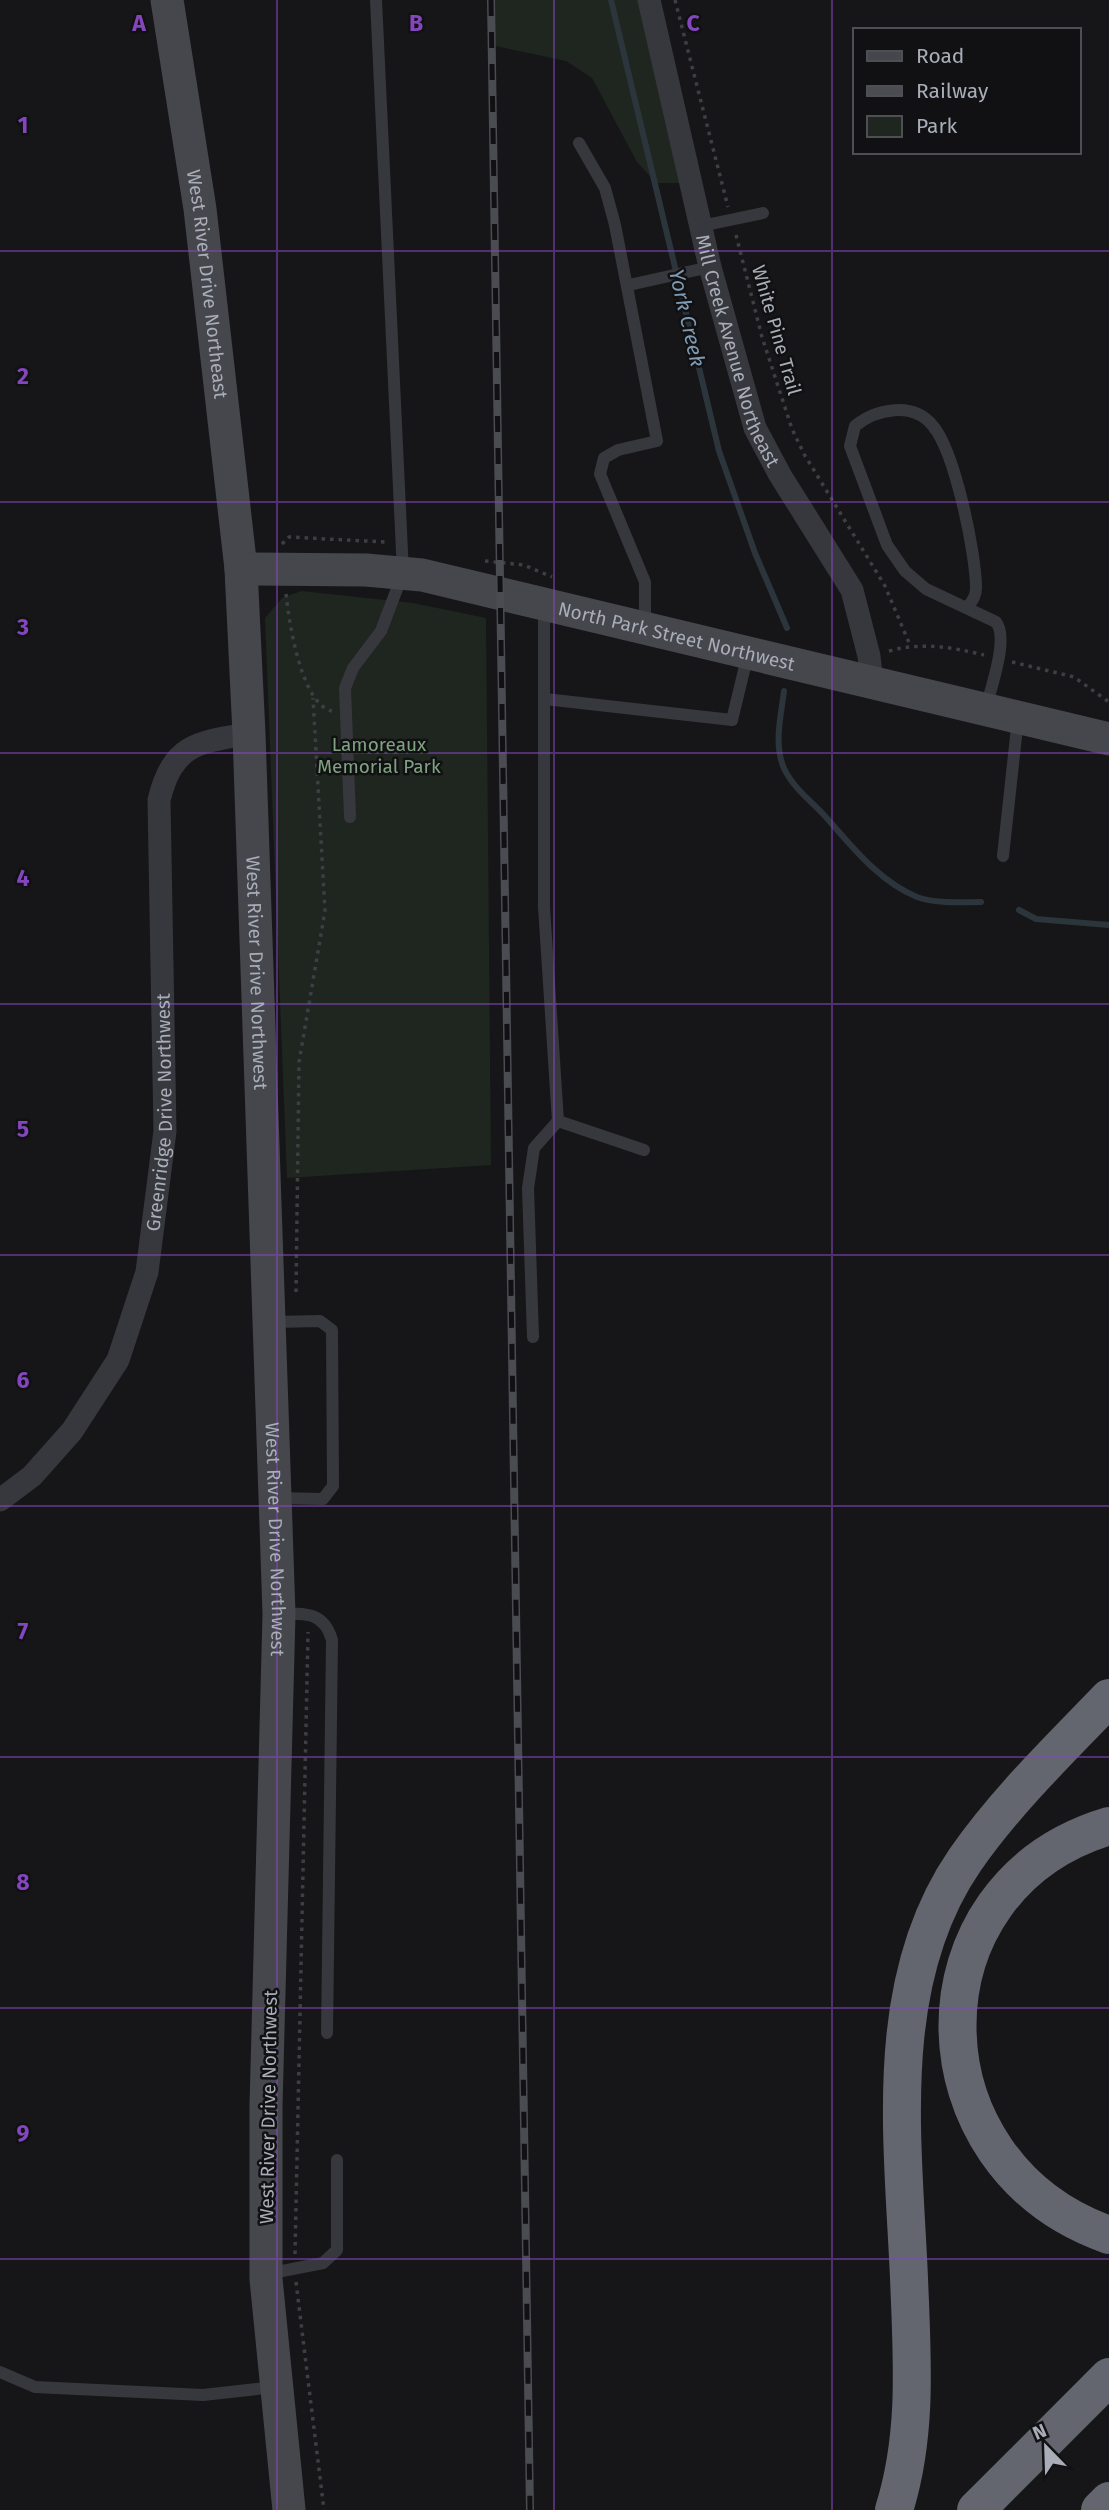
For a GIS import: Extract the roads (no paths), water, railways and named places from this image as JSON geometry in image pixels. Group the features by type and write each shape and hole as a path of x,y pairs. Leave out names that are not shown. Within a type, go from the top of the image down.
{"highway":[{"path":"894,2510 912,2427 902,2099 903,2037 916,1974 933,1917 964,1861 1006,1806 1109,1698"},
{"path":"1109,1826 1055,1851 1024,1875 998,1905 969,1959 960,1993 957,2028 959,2064 966,2096 996,2152 1048,2205 1068,2218 1109,2235"},
{"path":"976,2510 1109,2377"},
{"path":"1100,2510 1109,2501"}],"main road":[{"name":"West River Drive Northeast","path":"167,0 200,209 240,569"},
{"name":"North Park Street Northwest","path":"240,569 403,573 1109,738"},
{"name":"West River Drive Northwest","path":"240,569 249,734 279,1614 266,2106 266,2274 289,2510"}],"street":[{"name":"Mill Creek Avenue Northeast","path":"649,0 710,267 755,428 780,475 852,590 869,656 872,683"},
{"name":"Greenridge Drive Northwest","path":"0,1500 32,1476 72,1431 118,1360 147,1272 165,1131 159,800 166,774 178,754 211,740 249,734"}],"lane":[{"path":"350,817 345,688 353,668 381,631 403,573 376,0"},
{"path":"579,143 605,188 629,285 657,441 618,450 604,458 600,474 645,582 645,628"},
{"path":"701,226 763,213"},
{"path":"629,285 710,267"},
{"path":"967,608 976,590 967,527 958,486 934,427 905,412 884,410 875,413 855,426 850,439 887,545 905,571 926,589 996,622 1002,634 985,710"},
{"path":"533,1337 528,1188 534,1148 558,1121 544,907 544,604"},
{"path":"545,699 732,720 748,653"},
{"path":"1003,856 1018,718"},
{"path":"558,1121 644,1150"},
{"path":"270,1322 320,1321 332,1330 333,1486 323,1499 276,1498"},
{"path":"279,1614 313,1615 326,1624 332,1640 327,2034"},
{"path":"266,2274 323,2263 337,2250 337,2160"},
{"path":"0,2372 35,2387 203,2395 276,2387"}],"waterway":[{"name":"York Creek","path":"611,0 719,451 755,553 787,628"},
{"name":"York Creek","path":"784,691 779,729 780,757 786,773 801,792 866,861 903,890 932,901 981,902"},
{"name":"York Creek","path":"1019,910 1036,919 1109,925"}],"railway":[{"path":"491,0 530,2510"}],"park label":[{"name":"Lamoreaux Memorial Park","path":"379,755"}]}
